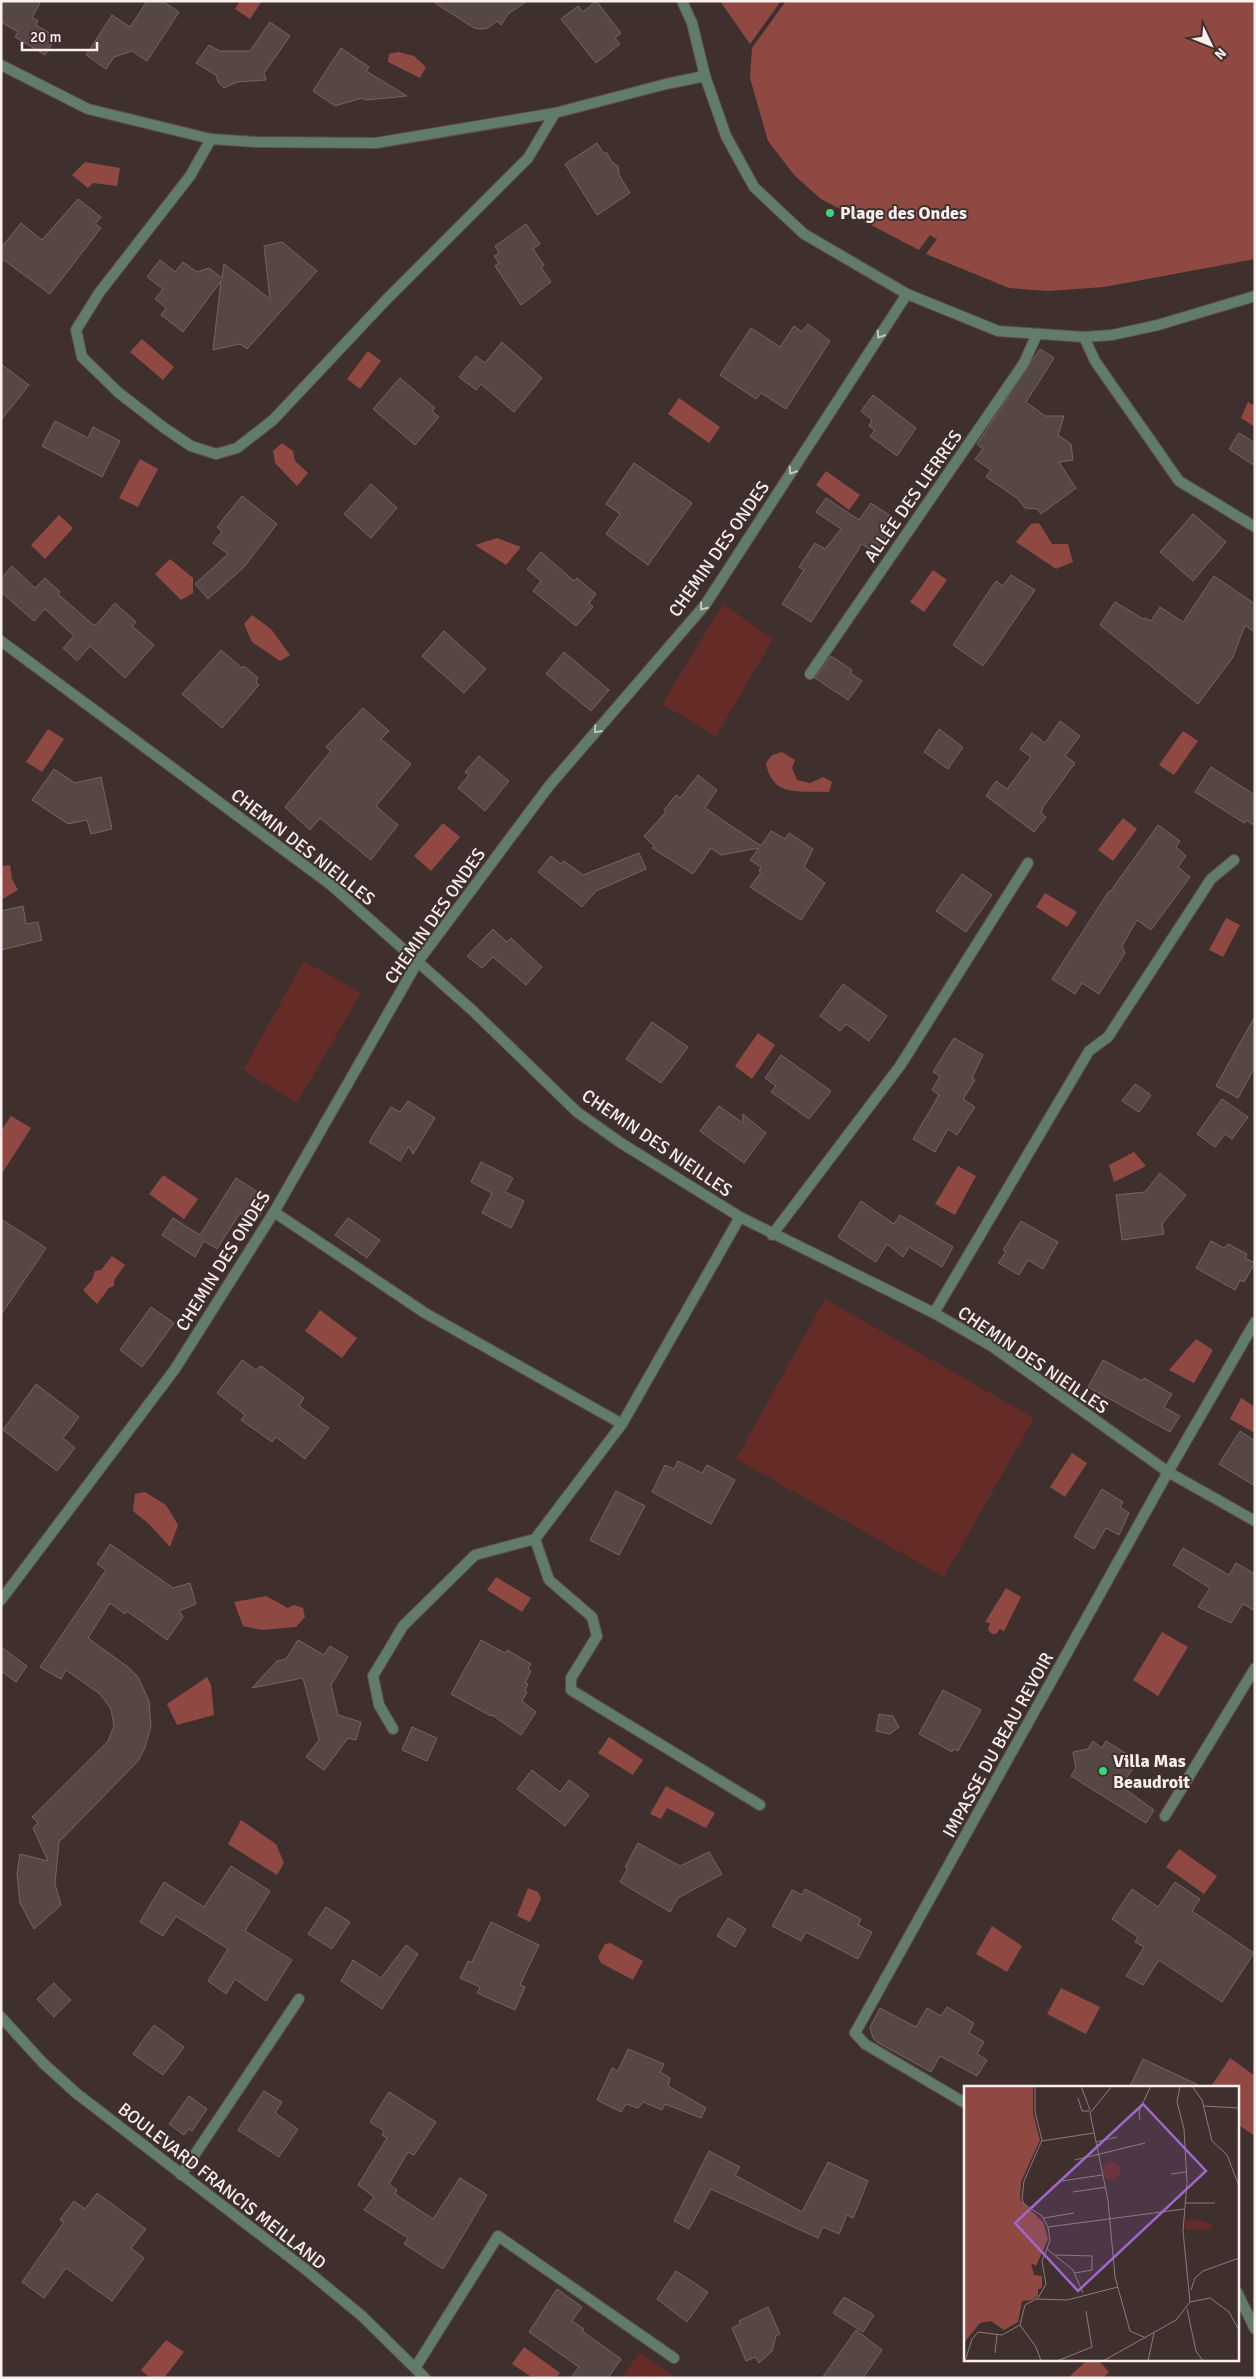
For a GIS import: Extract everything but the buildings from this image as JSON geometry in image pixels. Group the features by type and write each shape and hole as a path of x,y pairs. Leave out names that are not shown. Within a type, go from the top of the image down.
{"street":[{"path":"682,1 692,22 705,76 726,136 754,187 804,234 907,294 998,331 1084,337 1112,335 1158,325 1255,296"},
{"path":"1,65 88,109 210,139 257,142 376,143 556,113 666,84 705,76"},
{"path":"210,139 190,176 99,293 76,330 82,358 118,393 191,446 216,454 237,448 273,420 386,300 528,158 556,113"},
{"name":"CHEMIN DES ONDES","path":"1,1600 175,1369 274,1212 417,964 549,786 705,605 907,294"},
{"name":"ALLÉE DES LIERRES","path":"810,674 1024,363 1037,334"},
{"path":"1084,337 1095,361 1179,481 1255,526"},
{"name":"CHEMIN DES NIEILLES","path":"1,642 331,885 417,964 472,1010 577,1112 740,1217 934,1314 992,1348 1168,1472 1255,1521"},
{"path":"934,1314 1089,1051 1108,1037 1211,879 1234,860"},
{"path":"772,1234 900,1066 1028,863"},
{"path":"274,1212 425,1313 622,1424"},
{"path":"393,1729 379,1705 373,1676 403,1626 475,1554 535,1539 622,1424 740,1217"},
{"name":"IMPASSE DU BEAU REVOIR","path":"964,2102 865,2044 855,2033 1168,1472 1255,1322"},
{"path":"535,1539 549,1580 592,1617 597,1636 571,1678 571,1690 760,1805"},
{"path":"1166,1816 1255,1668"},
{"path":"182,2175 299,1999"},
{"name":"BOULEVARD FRANCIS MEILLAND","path":"1,2017 43,2063 76,2093 305,2269 362,2316 425,2378"},
{"path":"415,2368 498,2236 674,2358"},
{"path":"1238,2294 1255,2329"}],"shaded area":[{"path":"240,1 262,1 250,19 235,9"},
{"path":"720,1 781,1 750,44"},
{"path":"786,1 1255,1 1255,259 1104,287 1048,291 1009,288 926,254 937,239 930,235 919,250 821,199 795,176 768,141 750,78 752,48"},
{"path":"398,52 414,56 426,67 420,78 388,62 389,54"},
{"path":"85,162 120,168 117,186 93,183 88,188 72,175"},
{"path":"142,339 174,367 163,380 130,352"},
{"path":"368,351 381,361 360,389 347,379"},
{"path":"679,398 720,427 709,443 668,414"},
{"path":"1248,402 1255,406 1255,427 1241,418"},
{"path":"282,443 293,451 295,461 308,473 297,486 275,463 273,451"},
{"path":"140,459 158,469 138,507 119,498"},
{"path":"826,471 860,495 849,510 816,485"},
{"path":"59,515 73,528 45,559 31,545"},
{"path":"1039,523 1052,544 1068,544 1073,562 1056,569 1016,542 1031,524"},
{"path":"497,538 521,547 506,565 475,545"},
{"path":"170,559 193,578 193,593 181,600 155,574"},
{"path":"933,570 947,580 924,612 910,602"},
{"path":"723,604 773,639 716,736 662,704"},
{"path":"252,615 271,629 290,655 280,661 252,642 244,624"},
{"path":"48,729 64,739 42,772 26,762"},
{"path":"1183,731 1198,741 1174,775 1159,765"},
{"path":"782,752 795,760 792,768 797,780 810,783 823,777 832,782 829,792 790,790 781,787 775,782 769,774 766,763 772,755"},
{"path":"1123,818 1137,829 1113,861 1098,850"},
{"path":"443,823 460,837 431,871 414,856"},
{"path":"10,865 12,879 18,890 1,900 1,866"},
{"path":"1045,893 1077,912 1067,927 1036,907"},
{"path":"1226,918 1240,925 1223,957 1209,950"},
{"path":"304,961 361,993 297,1103 243,1070"},
{"path":"758,1033 775,1045 752,1079 735,1066"},
{"path":"11,1116 31,1128 1,1175 1,1131"},
{"path":"1134,1152 1146,1166 1114,1182 1109,1165"},
{"path":"958,1166 976,1176 955,1215 935,1204"},
{"path":"163,1175 198,1199 184,1219 149,1194"},
{"path":"112,1256 125,1265 114,1280 114,1286 109,1288 97,1304 83,1290 92,1280 95,1271 101,1270"},
{"path":"825,1299 1034,1418 944,1577 736,1459"},
{"path":"320,1310 357,1338 342,1358 305,1331"},
{"path":"1196,1339 1213,1350 1194,1383 1169,1370"},
{"path":"1241,1398 1255,1407 1255,1433 1230,1419"},
{"path":"1072,1453 1087,1463 1065,1497 1050,1487"},
{"path":"145,1492 166,1505 178,1525 170,1547 149,1524 133,1511 135,1494"},
{"path":"496,1577 531,1598 522,1612 487,1590"},
{"path":"1006,1588 1021,1597 1004,1631 1000,1629 996,1634 992,1634 988,1630 990,1623 985,1622"},
{"path":"266,1596 288,1608 294,1605 303,1608 305,1617 296,1627 262,1630 243,1626 234,1602"},
{"path":"1162,1632 1188,1647 1158,1696 1133,1680"},
{"path":"207,1677 211,1685 214,1715 177,1725 167,1704"},
{"path":"609,1737 643,1760 633,1775 598,1753"},
{"path":"666,1786 715,1813 706,1828 667,1808 661,1819 650,1814"},
{"path":"241,1820 276,1844 284,1863 277,1875 228,1844"},
{"path":"1179,1849 1217,1876 1204,1894 1166,1867"},
{"path":"528,1888 538,1892 541,1899 530,1922 517,1916"},
{"path":"992,1926 1022,1946 1007,1972 976,1954"},
{"path":"610,1943 643,1961 633,1980 601,1963 598,1957 605,1944"},
{"path":"1061,1988 1100,2007 1086,2034 1047,2014"},
{"path":"1230,2058 1255,2076 1255,2136 1238,2125 1238,2086 1211,2086"},
{"path":"166,2340 184,2352 164,2378 150,2378 141,2370"},
{"path":"524,2347 560,2373 556,2378 533,2378 512,2364"},
{"path":"640,2352 675,2378 622,2378"},
{"path":"1085,2362 1100,2362 1109,2372 1103,2378 1068,2378"}],"place":[{"name":"Plage des Ondes","path":"830,213"},
{"name":"Villa Mas Beaudroit","path":"1103,1771"}]}
